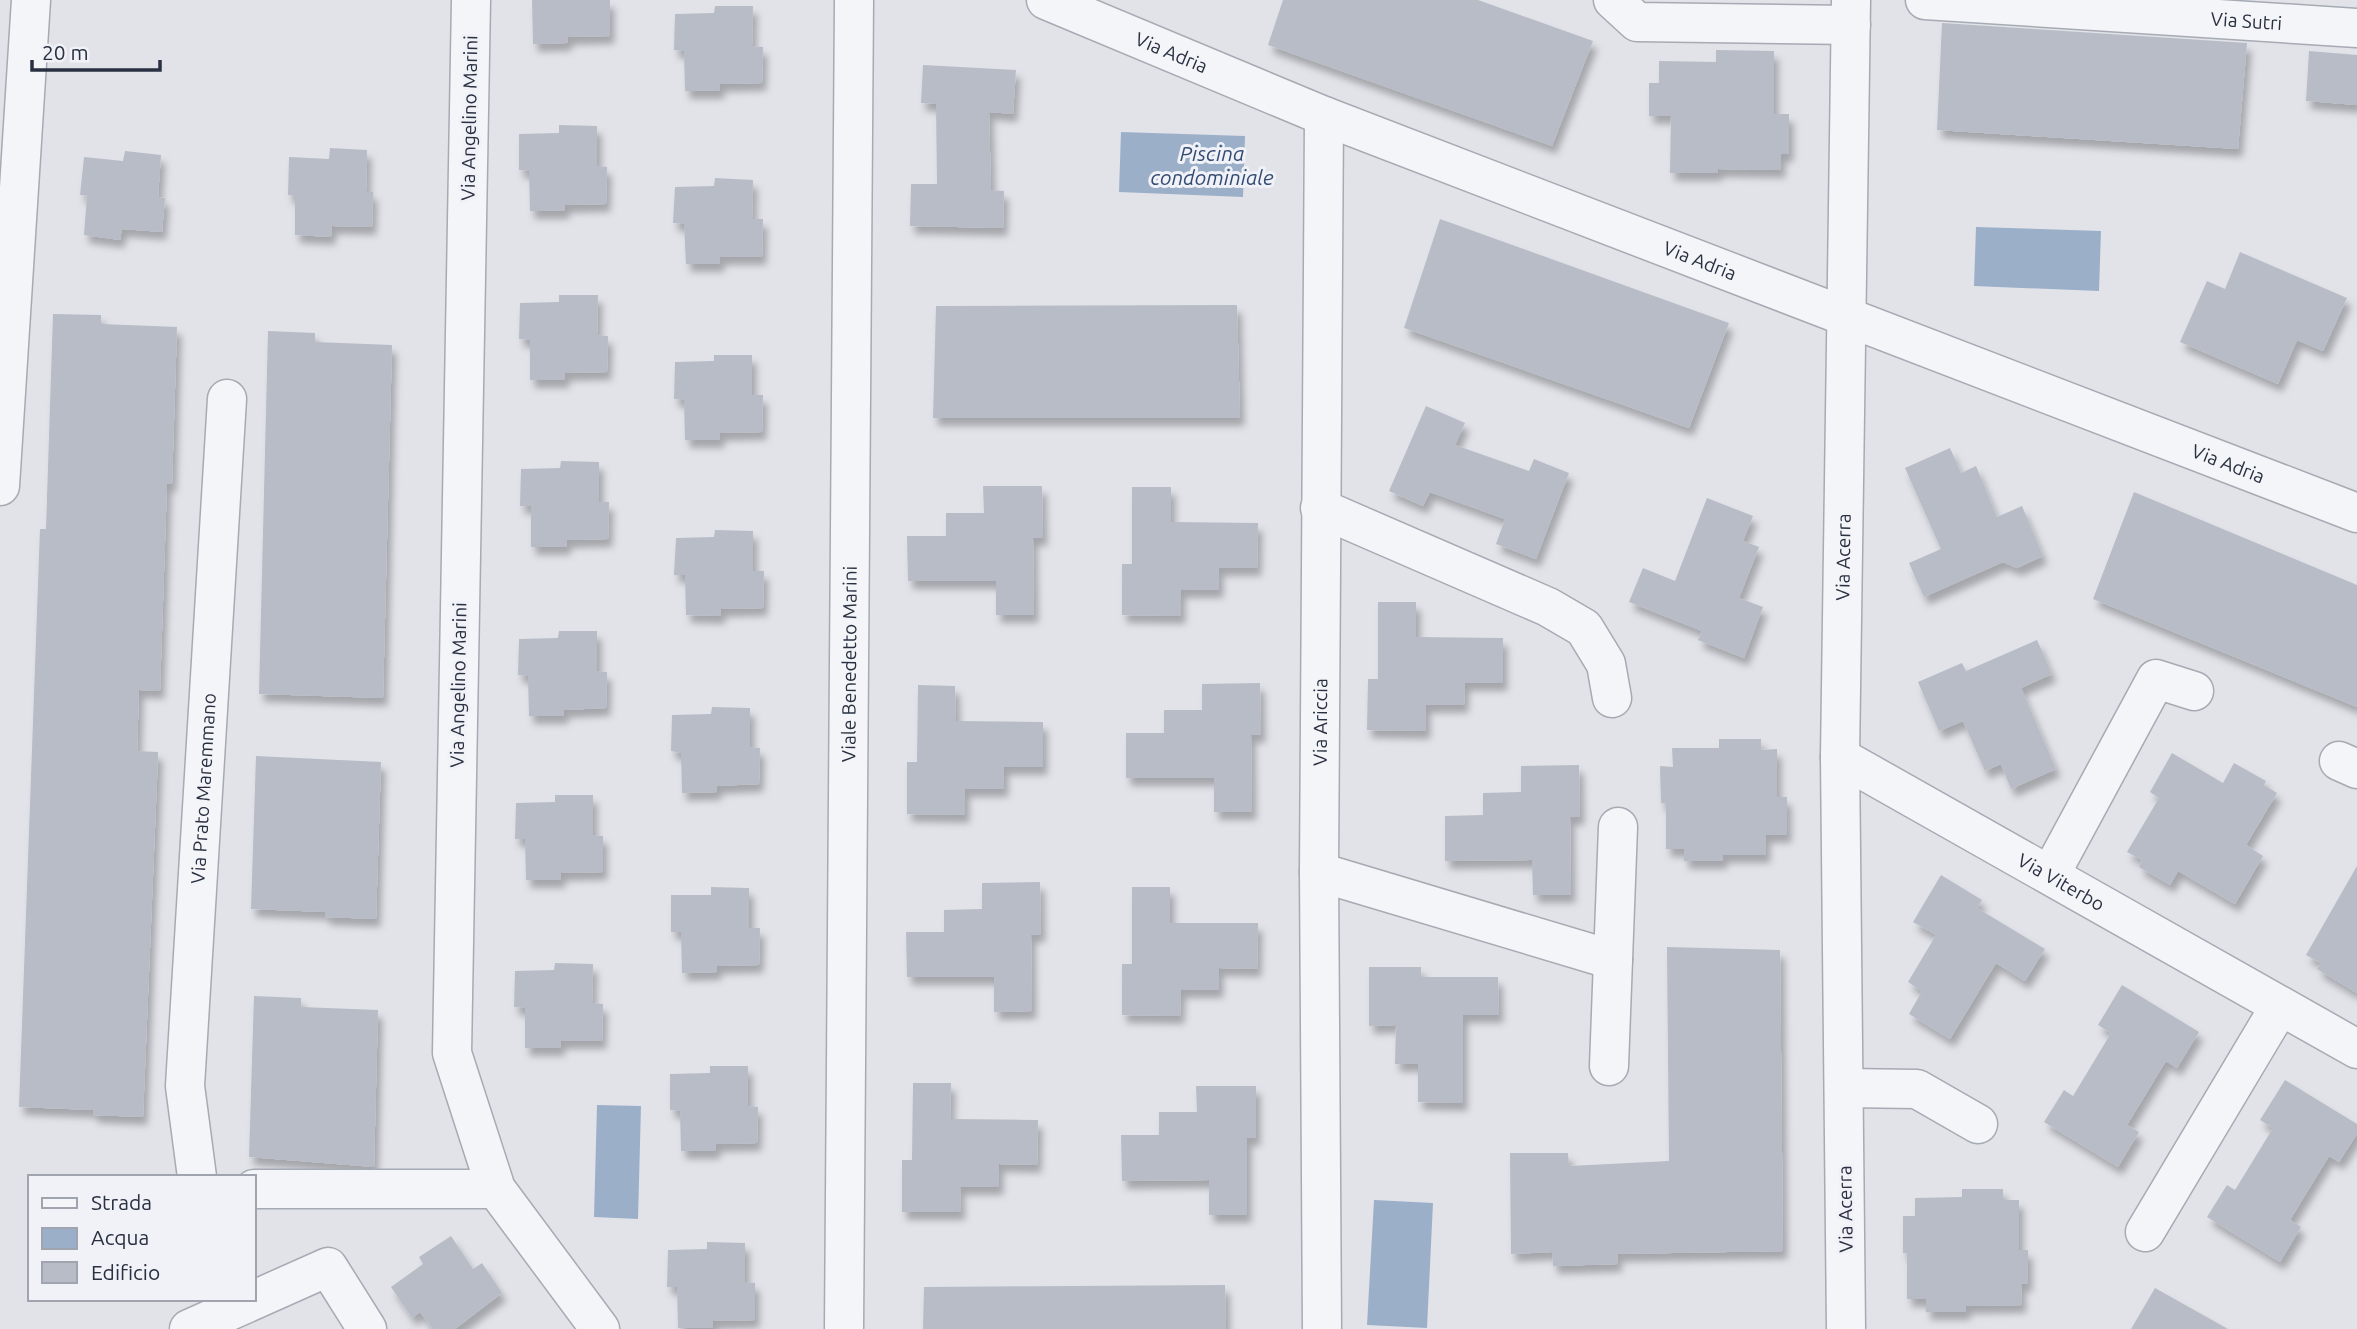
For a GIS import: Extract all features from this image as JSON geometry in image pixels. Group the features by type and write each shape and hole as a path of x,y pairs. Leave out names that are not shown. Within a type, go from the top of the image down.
{"street":[{"path":"0,486 31,0"},
{"name":"Via Angelino Marini","path":"471,0 452,1053 496,1189 600,1329"},
{"name":"Viale Benedetto Marini","path":"844,1329 854,0"},
{"name":"Via Adria","path":"1046,0 1324,116 1848,315 2357,513"},
{"name":"Via Acerra","path":"1613,0 1637,22 1851,13 1840,757 1846,1329"},
{"name":"Via Sutri","path":"1925,0 2357,28"},
{"name":"Via Ariccia","path":"1322,1329 1319,872 1324,116"},
{"name":"Via Prato Maremmano","path":"197,1175 185,1086 227,399"},
{"path":"1320,508 1548,607 1584,628 1606,664 1612,698"},
{"path":"2050,875 2156,679 2194,691"},
{"name":"Via Viterbo","path":"1840,757 2357,1049"},
{"path":"1609,1066 1618,827"},
{"path":"1319,872 1613,960"},
{"path":"2145,1232 2280,1006"},
{"path":"1844,1088 1917,1089 1978,1124"},
{"path":"256,1189 496,1189"},
{"path":"256,1298 328,1266 367,1329"},
{"path":"188,1329 250,1301"}],"water":[{"name":"Piscina condominiale","path":"1121,132 1245,136 1243,197 1119,192"},
{"path":"1976,227 2101,231 2099,291 1974,286"},
{"path":"597,1105 641,1106 638,1219 594,1217"},
{"path":"1374,1200 1433,1203 1427,1328 1367,1325"}],"building":[{"path":"532,0 610,0 610,36 568,37 567,43 533,44"},
{"path":"1283,0 1478,0 1593,41 1552,146 1268,45"},
{"path":"715,6 753,6 752,46 763,47 762,83 720,84 720,91 685,91 684,51 674,50 675,14 714,13"},
{"path":"1942,23 2247,43 2238,149 1937,130"},
{"path":"1716,50 1774,51 1774,114 1789,114 1789,154 1781,154 1781,170 1718,169 1718,173 1670,173 1671,116 1649,116 1649,83 1659,83 1659,61 1716,62"},
{"path":"2309,51 2357,55 2357,105 2306,101"},
{"path":"923,65 1016,70 1013,114 989,112 991,190 1004,191 1003,228 910,226 911,184 937,184 936,104 921,103"},
{"path":"559,125 597,126 597,166 607,167 606,204 565,205 565,211 530,211 529,171 519,170 519,134 559,133"},
{"path":"330,148 367,150 366,192 373,192 372,227 332,226 331,237 295,235 295,196 288,195 289,157 329,159"},
{"path":"125,151 161,155 158,197 165,198 162,232 122,229 120,240 84,235 87,195 80,195 84,157 123,161"},
{"path":"715,178 753,180 752,219 763,219 762,257 720,257 720,264 686,264 684,224 673,223 675,187 714,186"},
{"path":"1440,219 1729,323 1689,428 1404,328"},
{"path":"2240,252 2347,298 2323,351 2297,340 2278,384 2180,342 2207,281 2225,289"},
{"path":"559,295 598,295 597,335 608,336 607,372 565,373 565,380 530,380 530,340 519,339 520,303 559,302"},
{"path":"1237,305 1240,418 933,418 936,306"},
{"path":"53,314 101,315 101,324 177,327 172,484 167,484 160,691 139,690 137,751 158,752 143,1117 93,1115 93,1110 19,1107 40,529 46,529"},
{"path":"268,331 315,333 315,342 392,345 383,698 259,694"},
{"path":"714,355 752,355 752,395 763,395 762,432 720,433 720,440 685,440 684,400 674,399 675,362 714,361"},
{"path":"1426,406 1465,423 1455,445 1529,471 1534,459 1569,473 1536,559 1496,544 1505,519 1430,492 1423,506 1389,491"},
{"path":"1950,448 1961,473 1976,466 1997,517 2022,506 2043,556 2017,568 2003,562 1924,597 1909,563 1941,549 1905,468"},
{"path":"561,461 599,462 599,502 609,502 608,539 567,540 566,547 531,547 531,506 520,506 521,469 560,468"},
{"path":"983,486 1042,486 1043,538 1033,538 1034,615 996,615 996,581 908,581 907,536 946,536 946,513 984,513"},
{"path":"1132,487 1171,487 1171,522 1258,523 1257,568 1219,568 1219,590 1181,590 1181,616 1122,615 1122,564 1132,564"},
{"path":"2134,492 2357,585 2357,707 2093,599"},
{"path":"1707,498 1753,516 1743,541 1759,547 1739,598 1763,607 1744,658 1698,640 1702,631 1629,602 1643,568 1675,581"},
{"path":"715,530 753,531 753,571 764,571 763,608 721,609 721,616 686,615 685,575 674,575 676,538 714,537"},
{"path":"1378,602 1416,602 1416,637 1503,638 1503,683 1465,683 1464,705 1426,705 1426,731 1367,730 1368,679 1378,679"},
{"path":"559,631 597,631 597,671 607,672 606,708 564,710 564,716 529,716 528,676 518,675 519,639 558,638"},
{"path":"2037,640 2052,674 2021,688 2056,769 2011,789 2001,764 1985,771 1963,721 1939,731 1918,682 1962,663 1966,671"},
{"path":"1260,683 1261,735 1251,735 1252,812 1214,812 1214,778 1126,778 1126,733 1164,733 1164,710 1202,710 1202,684"},
{"path":"918,685 955,686 956,721 1043,722 1043,767 1004,767 1004,789 965,789 965,815 907,814 907,762 917,762"},
{"path":"712,707 750,708 750,747 760,748 759,784 717,786 717,792 682,793 681,753 671,751 672,715 711,714"},
{"path":"1719,739 1761,739 1761,750 1777,749 1777,797 1787,797 1787,835 1766,835 1766,855 1723,855 1723,861 1684,861 1684,849 1666,849 1666,803 1661,803 1660,766 1673,767 1672,748 1719,748"},
{"path":"2172,753 2223,783 2234,763 2266,781 2264,785 2277,793 2246,845 2263,856 2235,904 2178,871 2170,885 2139,867 2142,860 2127,852 2159,798 2150,792"},
{"path":"256,756 381,762 376,919 325,917 325,912 251,909"},
{"path":"1579,765 1580,817 1570,817 1571,895 1533,895 1532,860 1445,861 1445,816 1483,815 1483,793 1521,792 1521,766"},
{"path":"555,795 593,795 593,835 603,836 603,872 561,873 561,880 526,880 525,839 515,839 516,803 555,802"},
{"path":"2357,866 2357,993 2317,969 2321,963 2306,955"},
{"path":"1941,875 1982,900 1977,908 2045,949 2025,981 1996,963 1950,1039 1909,1014 1922,991 1908,982 1936,935 1913,922"},
{"path":"1040,882 1041,934 1031,935 1032,1011 994,1012 994,977 907,977 906,932 944,932 944,910 982,909 982,883"},
{"path":"711,887 749,888 749,928 760,928 759,965 717,966 717,972 682,973 681,932 671,932 671,895 711,895"},
{"path":"1132,887 1170,887 1170,923 1258,923 1257,969 1219,968 1219,990 1181,990 1180,1016 1122,1015 1122,964 1132,964"},
{"path":"1667,947 1780,950 1783,1251 1617,1254 1618,1264 1553,1266 1552,1252 1511,1254 1510,1153 1568,1153 1569,1166 1669,1161"},
{"path":"555,963 593,964 592,1003 603,1004 602,1041 560,1041 561,1048 525,1048 525,1008 514,1007 515,971 554,970"},
{"path":"1369,967 1421,967 1421,977 1498,977 1499,1015 1463,1015 1463,1103 1418,1102 1418,1064 1395,1064 1396,1025 1369,1026"},
{"path":"2122,985 2199,1032 2177,1068 2166,1061 2127,1125 2139,1132 2118,1167 2044,1122 2064,1090 2073,1096 2111,1033 2098,1025"},
{"path":"254,996 301,998 301,1007 378,1010 374,1167 249,1157"},
{"path":"710,1066 748,1066 748,1106 758,1107 757,1143 716,1144 716,1151 681,1151 680,1111 670,1110 670,1074 710,1073"},
{"path":"2285,1080 2357,1124 2357,1134 2339,1162 2329,1156 2290,1220 2301,1227 2280,1262 2207,1217 2227,1185 2235,1190 2273,1128 2260,1120"},
{"path":"913,1083 951,1083 950,1119 1038,1120 1037,1165 999,1164 999,1187 960,1187 961,1212 902,1212 902,1160 912,1160"},
{"path":"1196,1086 1256,1086 1256,1138 1247,1138 1247,1215 1209,1215 1209,1180 1122,1181 1121,1135 1159,1135 1159,1112 1197,1112"},
{"path":"1962,1189 2003,1189 2003,1200 2019,1200 2019,1250 2028,1250 2028,1284 2021,1284 2022,1305 1966,1306 1966,1312 1926,1312 1926,1299 1907,1299 1907,1253 1903,1253 1903,1216 1915,1216 1915,1198 1962,1197"},
{"path":"451,1236 473,1269 482,1263 502,1293 455,1329 433,1329 420,1312 412,1318 391,1287 423,1264 419,1257"},
{"path":"707,1242 745,1243 745,1282 755,1283 755,1320 713,1321 713,1328 678,1328 677,1287 667,1287 668,1250 707,1249"},
{"path":"1225,1285 1226,1329 923,1329 924,1287"},
{"path":"2155,1288 2228,1329 2131,1329"}]}
